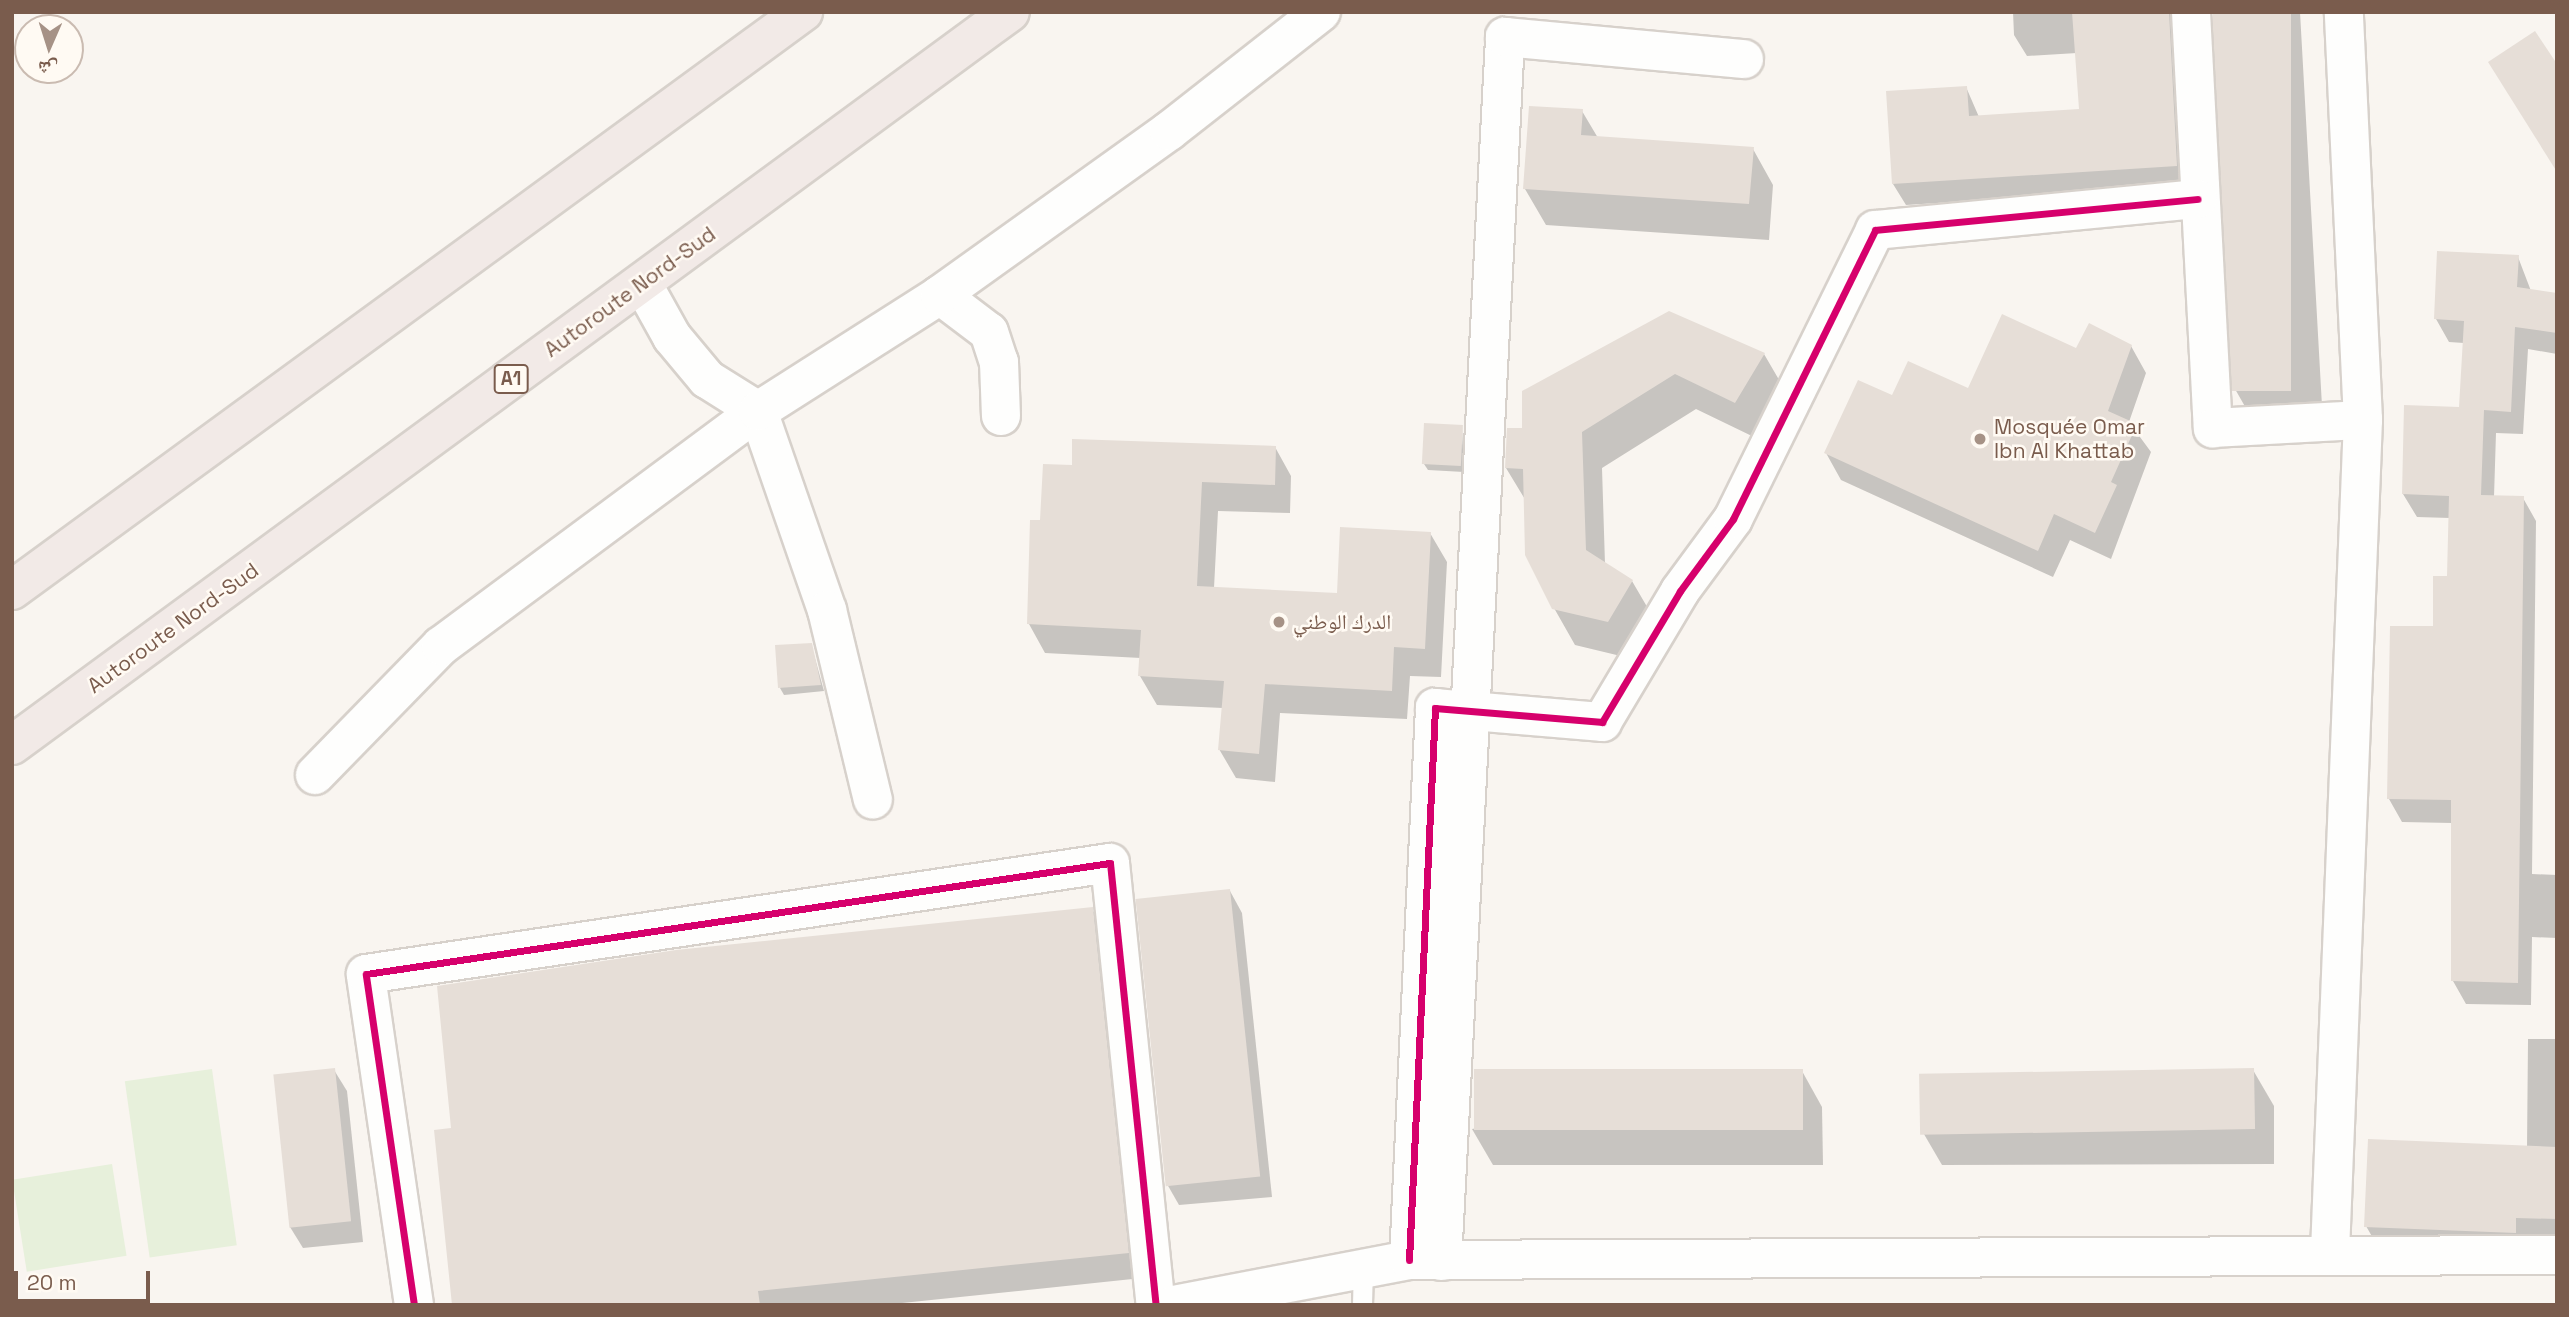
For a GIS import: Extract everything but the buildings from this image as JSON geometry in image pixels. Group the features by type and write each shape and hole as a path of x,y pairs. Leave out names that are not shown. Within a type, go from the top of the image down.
{"highway":[{"path":"12,590 803,12"},
{"name":"Autoroute Nord-Sud","path":"12,745 1010,12"}],"street":[{"path":"315,775 441,646 758,411 940,295 1169,131 1321,12"},
{"path":"2191,12 2198,199 2213,428 2364,420"},
{"path":"2330,1252 2364,420 2344,12"},
{"path":"1466,715 1505,37 1744,59"},
{"path":"1425,1260 1435,708 1466,715 1602,722 1681,591 1733,519 1875,230 2198,199"},
{"path":"642,283 672,337 707,379 758,411 827,610 873,800"},
{"path":"940,295 989,332 999,362 1001,416"},
{"path":"414,1305 366,974 1110,863 1156,1305"},
{"path":"1173,1305 1363,1265 1425,1260 2330,1252 2557,1255"}],"lane":[{"path":"1362,1305 1363,1265"}],"green space":[{"path":"212,1069 237,1245 150,1258 125,1081"},
{"path":"112,1164 127,1256 27,1272 12,1180"}],"cycle path":[{"path":"1409,1260 1435,708 1602,722 1680,591 1733,519 1875,230 2198,199"},
{"path":"414,1305 366,974 1110,863 1156,1305"}],"place":[{"name":"Mosquée Omar Ibn Al Khattab","path":"1980,439"},
{"name":"الدرك الوطني","path":"1279,622"}]}
